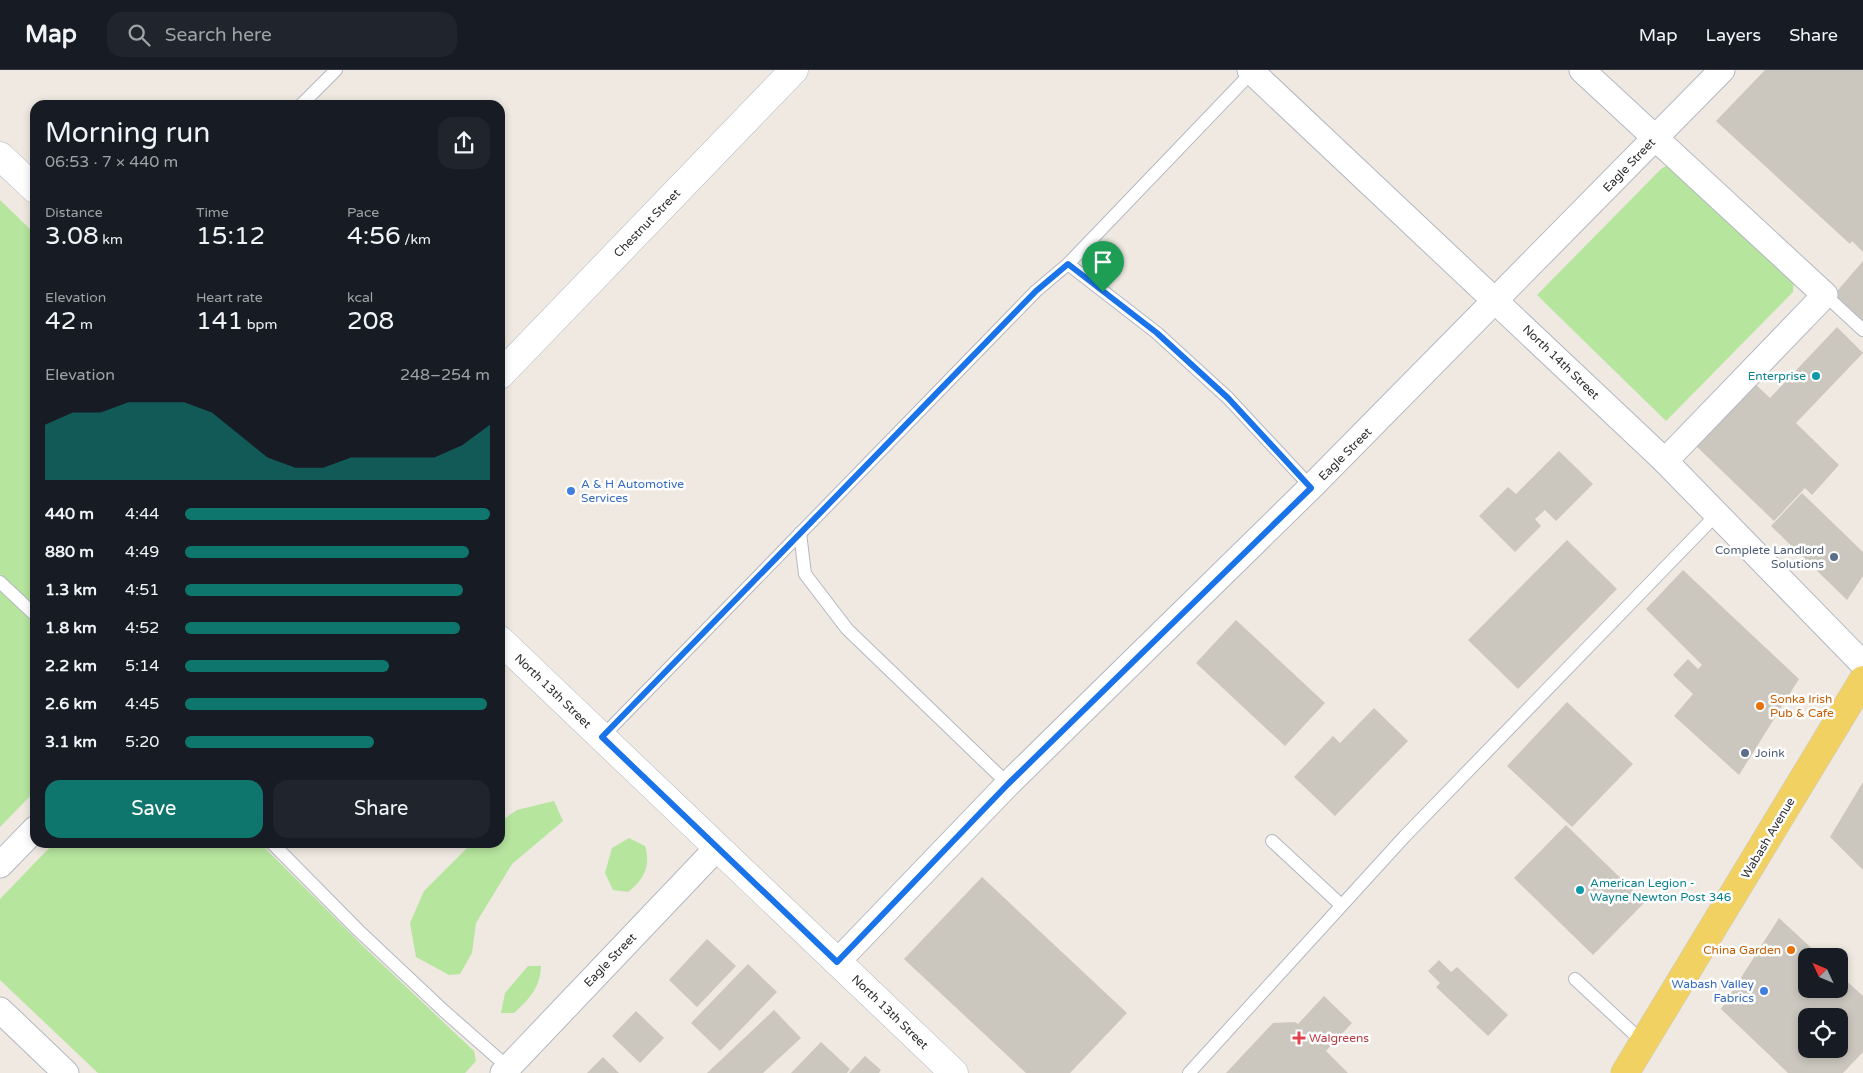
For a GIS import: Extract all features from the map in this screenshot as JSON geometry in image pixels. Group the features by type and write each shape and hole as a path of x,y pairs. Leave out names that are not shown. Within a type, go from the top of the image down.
{"main road":[{"name":"Chestnut Street","path":"505,370 794,70"},
{"path":"0,156 30,184"},
{"name":"North 13th Street","path":"505,645 954,1073"},
{"name":"Wabash Avenue","path":"1625,1073 1645,1044 1863,680"}],"street":[{"path":"1582,70 1826,295 1665,461"},
{"name":"Eagle Street","path":"837,962 1008,784 1311,488 1497,301 1722,70"},
{"name":"North 14th Street","path":"1251,71 1665,461 1863,664"},
{"path":"0,865 30,834"},
{"name":"Eagle Street","path":"508,1071 717,848"},
{"path":"0,1010 66,1073"}],"lane":[{"path":"306,100 336,70"},
{"path":"602,737 1036,291 1068,264 1251,71"},
{"path":"1068,264 1157,333 1228,398 1311,488"},
{"path":"1826,295 1863,330"},
{"path":"1189,1073 1404,836 1717,514"},
{"path":"800,533 805,574 846,629 1008,784"},
{"path":"0,582 30,610"},
{"path":"1272,841 1341,906"},
{"path":"278,848 358,930 508,1071"},
{"path":"1575,979 1645,1044"}],"green space":[{"path":"1671,163 1794,276 1793,292 1666,421 1537,295 1661,169"},
{"path":"0,200 30,229 30,603 0,574"},
{"path":"0,589 30,618 30,796 0,827"},
{"path":"554,801 563,821 512,864 476,923 472,953 460,974 449,975 416,957 410,923 424,891 467,848 505,848 505,818 517,810"},
{"path":"629,838 645,846 647,860 645,872 628,892 613,890 605,873 612,848"},
{"path":"49,848 265,848 364,947 474,1051 476,1061 465,1073 98,1073 0,980 0,899"},
{"path":"528,966 541,966 539,981 536,987 514,1013 501,1013 505,993"}],"building":[{"path":"1765,70 1863,70 1863,252 1852,241 1850,244 1716,121"},
{"path":"1863,261 1863,324 1833,296"},
{"path":"1837,327 1863,353 1796,423 1839,465 1812,495 1805,488 1774,521 1694,444 1753,382 1770,398"},
{"path":"1559,451 1593,484 1556,521 1545,510 1535,519 1541,526 1515,552 1479,516 1508,487 1516,494"},
{"path":"1802,493 1863,552 1863,576 1847,600 1771,526"},
{"path":"1567,540 1617,589 1518,689 1468,640"},
{"path":"1683,570 1799,679 1739,775 1674,716 1693,694 1673,675 1688,659 1698,669 1702,665 1646,609"},
{"path":"1236,620 1325,703 1285,746 1196,663"},
{"path":"1567,702 1633,764 1572,827 1507,766"},
{"path":"1374,708 1408,741 1335,816 1294,777 1333,736 1340,743"},
{"path":"1863,782 1863,870 1830,837"},
{"name":"American Legion - Wayne Newton Post 346","path":"1566,825 1645,902 1593,955 1514,878"},
{"path":"982,877 1127,1013 1070,1073 1026,1073 904,959"},
{"path":"1779,918 1811,948 1798,948 1798,998 1848,998 1848,982 1863,996 1863,1052 1843,1073 1788,1073 1721,1009"},
{"path":"707,939 736,966 697,1007 669,980"},
{"path":"1439,960 1451,972 1457,967 1508,1015 1488,1036 1436,987 1440,983 1428,971"},
{"path":"748,964 777,992 720,1051 691,1023"},
{"name":"Walgreens","path":"1324,996 1352,1023 1326,1051 1348,1073 1226,1073 1273,1023 1295,1022 1298,1024"},
{"path":"774,1010 801,1038 763,1073 707,1073"},
{"path":"636,1011 664,1038 640,1063 612,1036"},
{"path":"821,1042 850,1069 847,1073 791,1073"},
{"path":"865,1056 881,1070 879,1073 849,1073"},
{"path":"603,1057 619,1073 587,1073"}],"place":[{"name":"Enterprise","path":"1816,376"},
{"name":"A & H Automotive Services","path":"571,491"},
{"name":"Complete Landlord Solutions","path":"1834,557"},
{"name":"Sonka Irish Pub & Cafe","path":"1760,706"},
{"name":"Joink","path":"1745,753"},
{"name":"American Legion - Wayne Newton Post 346","path":"1580,890"},
{"name":"China Garden","path":"1791,950"},
{"name":"Wabash Valley Fabrics","path":"1764,991"},
{"name":"Walgreens","path":"1299,1038"}],"route":[{"path":"1068,264 1103,292 1157,333 1228,398 1311,488 1008,784 866,929 837,962 602,737 1036,291 1068,264"}]}
